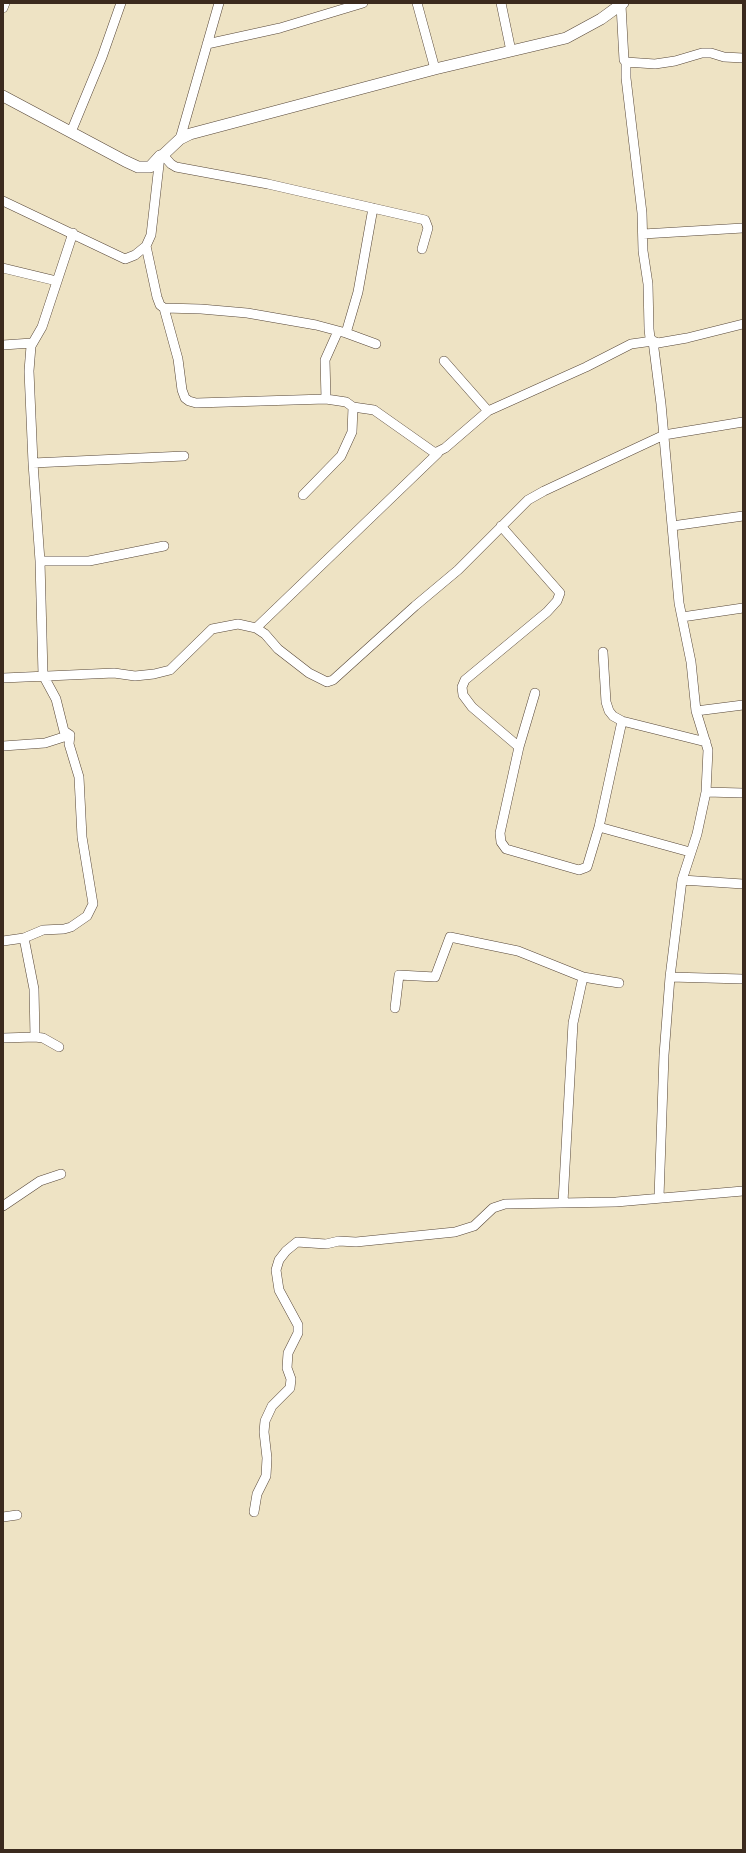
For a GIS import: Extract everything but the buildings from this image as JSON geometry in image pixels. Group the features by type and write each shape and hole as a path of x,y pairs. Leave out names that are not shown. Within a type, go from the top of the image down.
{"street":[{"path":"3,8 5,3"},
{"path":"71,132 122,3"},
{"path":"180,139 219,3"},
{"path":"328,3 330,13"},
{"path":"207,44 280,28 363,3"},
{"path":"417,3 435,69"},
{"path":"501,3 511,51"},
{"path":"3,96 138,167 150,167 180,139 203,130 435,69 575,35 622,4"},
{"path":"622,4 624,60 626,62 626,78 640,187 643,251 648,284 649,329 650,338 653,341 664,435 682,617 691,662 696,711 708,750 706,792 696,834 682,880 670,977 664,1055 659,1197"},
{"path":"626,62 655,64 675,61 702,53 711,53 724,57 743,58"},
{"path":"162,156 176,167 268,184 425,220 428,228 422,249"},
{"path":"3,201 125,259 135,255 146,246 151,235 162,156"},
{"path":"326,399 324,360 342,332 360,284 373,208"},
{"path":"643,234 743,228"},
{"path":"70,735 64,731 56,699 43,675 40,561 33,463 29,371 32,343 42,328 73,233"},
{"path":"146,246 157,297 160,305 164,308 169,332 178,359 182,390 185,398 189,401 196,403 326,399 346,402 353,407 374,410 431,451 438,453"},
{"path":"3,268 57,281"},
{"path":"164,308 201,309 247,314 316,325 376,344"},
{"path":"256,628 438,453 446,448 488,411 586,368 631,344 653,341 658,343 687,338 743,324"},
{"path":"3,346 32,343"},
{"path":"444,361 488,411"},
{"path":"303,495 341,456 352,432 353,407"},
{"path":"3,678 114,673 135,676 154,674 170,670 212,629 238,624 256,628 265,634 287,657 309,673 327,682 333,680 415,606 458,570 528,500 544,491 664,435 743,422"},
{"path":"33,463 184,456"},
{"path":"672,526 743,516"},
{"path":"501,526 560,593 557,601 547,612 465,680 462,687 463,695 472,707 519,747"},
{"path":"40,561 89,561 164,546"},
{"path":"682,617 743,608"},
{"path":"603,652 606,702 609,711 613,716 622,722 706,742"},
{"path":"535,693 519,747 500,833 501,842 506,850 579,870 586,867 599,827 622,722"},
{"path":"696,711 743,705"},
{"path":"3,746 45,743 70,735"},
{"path":"3,941 24,938 43,930 72,927 87,916 93,904 82,837 78,777 69,744 70,735"},
{"path":"706,792 743,793"},
{"path":"599,827 690,852"},
{"path":"682,880 743,884"},
{"path":"395,1008 399,975 436,977 450,937 518,952 583,977 619,983"},
{"path":"24,938 34,989 35,1037"},
{"path":"563,1202 573,1023 583,977"},
{"path":"670,977 743,979"},
{"path":"3,1038 43,1038 59,1047"},
{"path":"3,1206 40,1181 61,1174"},
{"path":"254,1512 257,1494 266,1476 267,1458 264,1432 265,1421 272,1406 290,1388 291,1379 288,1368 288,1353 298,1333 298,1325 279,1290 276,1280 276,1270 279,1260 286,1251 297,1242 326,1244 339,1241 356,1242 455,1232 474,1226 493,1208 505,1204 616,1202 659,1197 743,1191"},
{"path":"3,1517 17,1515"}]}
